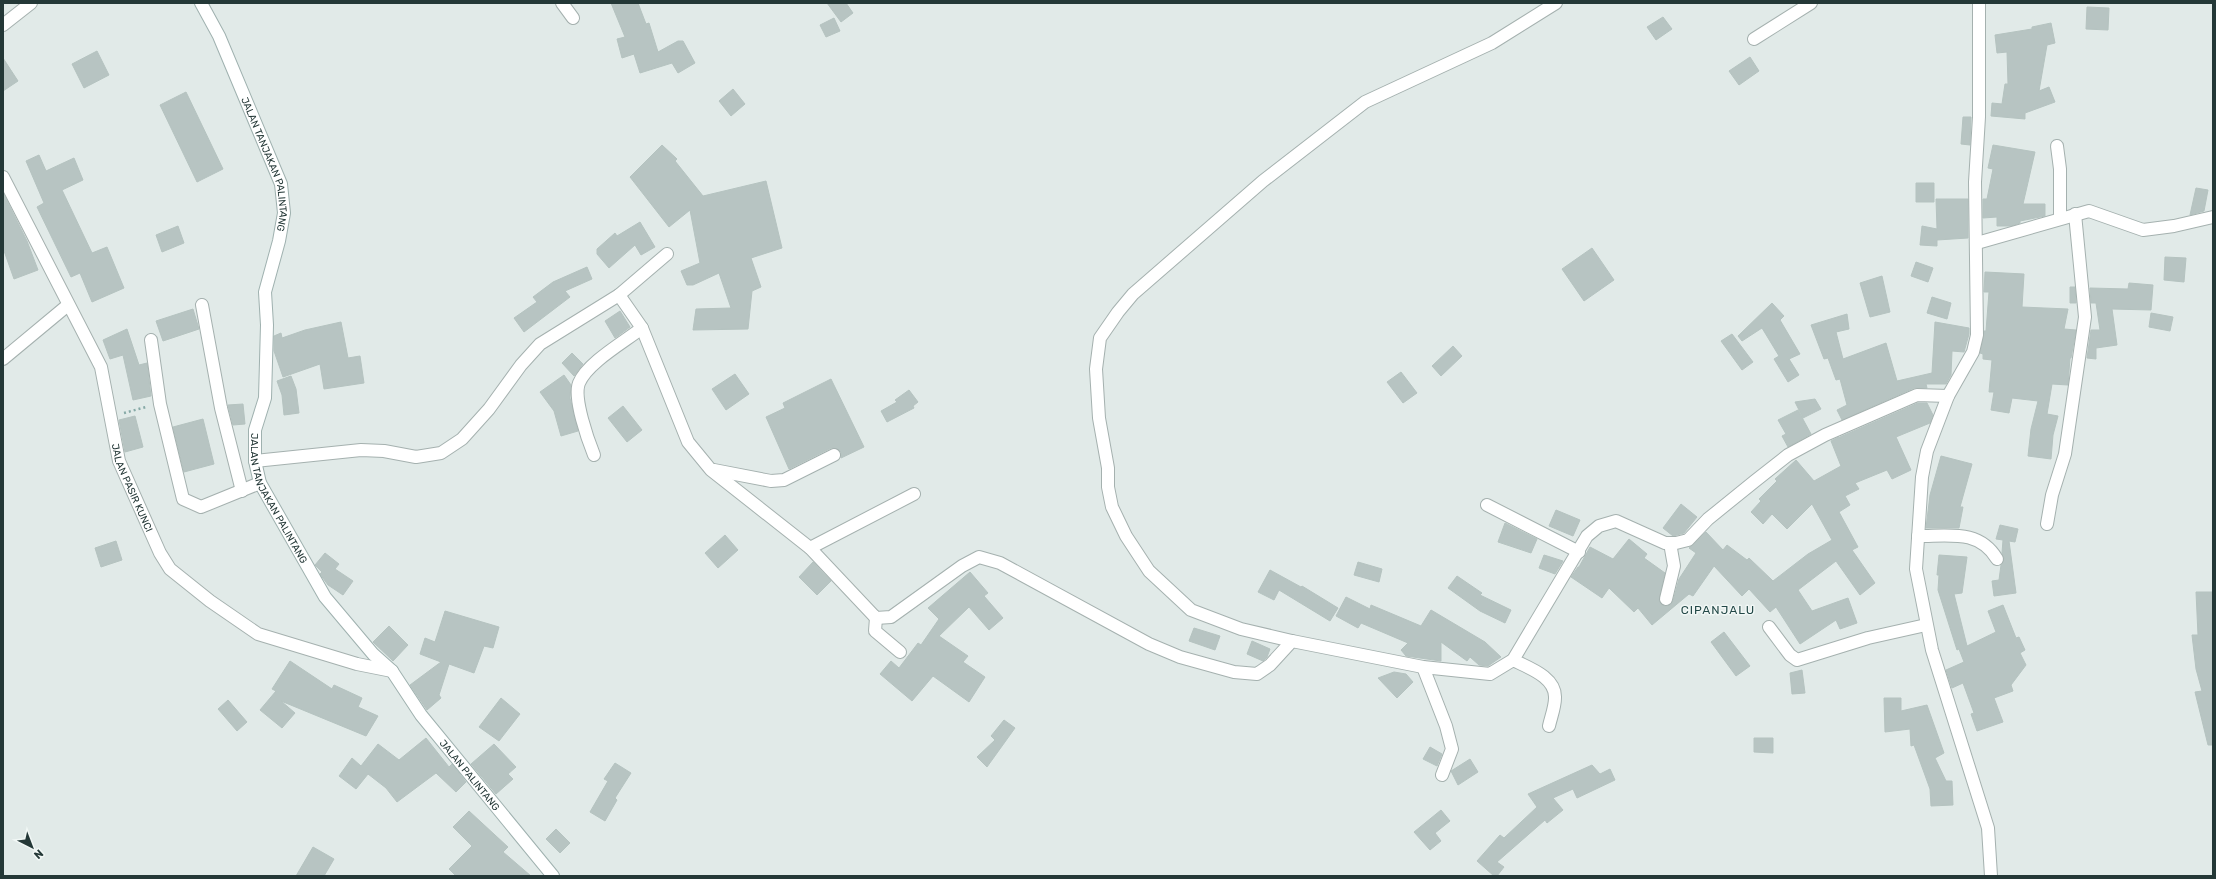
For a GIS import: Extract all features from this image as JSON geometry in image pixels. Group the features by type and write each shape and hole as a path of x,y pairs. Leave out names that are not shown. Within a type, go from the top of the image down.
{"street":[{"path":"3,25 31,3"},
{"name":"JALAN TANJAKAN PALINTANG","path":"201,3 220,36 280,184 284,213 279,241 265,292 267,325 265,398 255,430 255,461 260,484 325,597 373,654 392,671"},
{"path":"562,3 573,18"},
{"path":"1556,3 1492,43 1365,102 1263,181 1133,294 1118,312 1100,338 1096,369 1099,418 1112,506 1126,536 1149,571 1191,610 1242,629 1292,641 1423,667 1490,674 1514,660 1580,552 1587,536 1595,528 1606,522 1616,521 1665,543 1688,540 1708,519 1788,455 1825,435 1917,395 1948,396"},
{"path":"1754,39 1811,3"},
{"path":"1979,3 1979,117 1975,182 1977,243 1977,335 1973,352 1948,396 1926,458 1922,477 1916,568 1926,625 1941,682 1988,828 1987,874"},
{"path":"2057,146 2060,169 2060,218"},
{"name":"JALAN PASIR KUNCI","path":"3,177 101,367 108,396 109,417 119,461 160,553 170,569 210,601 258,634 357,664 392,671"},
{"path":"1977,243 2088,211 2143,230 2174,226 2213,217"},
{"path":"2046,524 2052,494 2065,454 2086,318 2076,214"},
{"path":"255,461 362,450 384,451 416,457 441,453 462,440 489,409 520,365 540,344 619,295 667,254"},
{"path":"619,295 642,328 688,442 711,470 810,548 876,618 875,631 900,652"},
{"path":"3,359 68,305"},
{"path":"202,305 221,408 242,491"},
{"path":"594,455 581,417 579,384 593,364 642,328"},
{"path":"151,340 160,404 183,499 201,507 260,484"},
{"path":"711,470 771,480 784,480 834,455"},
{"path":"810,548 914,494"},
{"path":"1486,505 1580,552"},
{"path":"1918,536 1972,538 1983,542 1998,559"},
{"path":"1666,599 1674,566 1670,543"},
{"path":"876,618 892,617 962,566 979,557 1000,563 1150,644 1180,658 1234,672 1257,674 1270,665 1292,641"},
{"path":"1769,627 1790,655 1797,660 1868,638 1926,625"},
{"path":"1514,660 1542,675 1552,686 1555,698 1549,726"},
{"path":"1423,667 1446,726 1452,750 1442,775"},
{"name":"JALAN PALINTANG","path":"392,671 421,715 553,876"}],"path":[{"path":"109,417 160,404"}],"building":[{"path":"611,3 638,3 646,24 649,23 658,52 678,41 683,41 695,63 678,73 672,63 640,73 634,54 622,58 617,39 625,37"},
{"path":"827,3 846,3 853,13 841,22"},
{"path":"2087,7 2109,8 2108,30 2086,29"},
{"path":"1663,17 1672,29 1656,40 1647,27"},
{"path":"834,18 840,31 826,37 820,25"},
{"path":"2051,23 2055,43 2047,45 2039,91 2049,87 2055,102 2025,113 2025,119 1991,116 1992,103 2002,104 2005,84 2008,84 2007,52 1997,53 1995,35 2032,29 2032,27"},
{"path":"97,51 109,75 84,88 72,64"},
{"path":"1750,57 1759,71 1739,85 1729,71"},
{"path":"3,58 18,81 3,91"},
{"path":"733,89 745,104 731,116 719,101"},
{"path":"186,92 223,169 197,182 160,105"},
{"path":"1963,117 1971,117 1970,145 1961,144"},
{"path":"662,145 677,159 675,161 703,196 766,181 782,248 751,258 761,287 752,291 748,329 693,330 696,309 731,308 719,273 693,285 687,285 681,271 700,263 690,210 669,227 630,177"},
{"path":"1993,145 2035,152 2023,204 2045,204 2045,216 2020,221 2020,223 2011,226 1997,226 1997,217 1983,218 1983,199 1987,199 1993,169 1988,168"},
{"path":"39,155 46,171 74,158 83,180 62,190 92,253 107,247 124,288 92,302 80,273 71,277 37,207 44,203 26,161"},
{"path":"1916,183 1934,183 1934,202 1916,202"},
{"path":"2196,188 2208,190 2204,211 2190,215"},
{"path":"3,193 27,241 38,270 14,279 3,248"},
{"path":"1936,199 1968,199 1968,238 1937,240 1937,246 1920,245 1922,226 1937,229"},
{"path":"640,222 655,247 641,255 635,245 609,268 597,254 597,249 615,233 617,236"},
{"path":"178,226 184,243 162,252 156,235"},
{"path":"1592,248 1614,280 1584,301 1562,269"},
{"path":"2165,257 2186,258 2184,282 2164,280"},
{"path":"1916,262 1933,268 1928,282 1911,276"},
{"path":"587,267 592,279 565,291 570,297 524,332 514,318 537,302 533,297 553,282"},
{"path":"1985,272 2024,274 2022,307 2068,309 2064,329 2076,330 2070,358 2068,385 2052,384 2047,414 2058,416 2053,435 2051,459 2028,456 2031,429 2038,401 2012,398 2009,413 1991,410 1994,392 1989,392 1992,360 1983,359 1983,354 1980,353 1984,331 1986,331 1989,292 1984,292"},
{"path":"1882,276 1890,312 1870,317 1860,283"},
{"path":"2129,283 2153,285 2151,310 2112,309 2117,345 2096,348 2096,359 2087,358 2091,330 2100,330 2096,303 2091,303 2090,288 2128,289"},
{"path":"2070,287 2075,287 2076,303 2070,303"},
{"path":"1932,297 1951,303 1947,319 1927,313"},
{"path":"1772,303 1784,316 1780,320 1800,354 1789,359 1799,375 1788,382 1774,359 1779,356 1762,328 1742,341 1738,336"},
{"path":"193,309 199,329 163,341 156,321"},
{"path":"620,311 630,327 615,338 605,321"},
{"path":"2151,313 2173,317 2170,331 2149,327"},
{"path":"1847,314 1849,329 1836,332 1843,359 1886,343 1897,381 1932,373 1935,322 1969,328 1969,334 1964,352 1952,351 1951,375 1946,384 1926,384 1927,388 1914,388 1842,420 1837,410 1847,405 1840,379 1836,380 1828,358 1824,359 1811,325"},
{"path":"341,322 348,358 360,356 364,383 324,389 320,364 283,377 274,351 274,336 281,333 282,338 305,330"},
{"path":"127,329 139,365 147,363 151,396 133,400 123,355 110,359 103,340"},
{"path":"1732,334 1753,362 1742,370 1721,341"},
{"path":"1453,346 1462,356 1441,376 1432,366"},
{"path":"572,353 583,364 574,376 562,363"},
{"path":"1401,372 1417,393 1403,403 1387,382"},
{"path":"735,374 749,394 726,410 712,389"},
{"path":"564,375 571,385 570,398 578,431 561,436 554,411 540,392"},
{"path":"291,376 296,389 299,413 284,415 282,395 277,381"},
{"path":"831,379 864,447 841,458 841,452 838,449 831,448 789,469 766,417 785,408 783,403"},
{"path":"909,390 918,402 913,406 914,408 887,422 881,411 897,402 895,400"},
{"path":"1815,399 1821,409 1803,418 1795,402"},
{"path":"1918,403 1927,403 1933,415 1930,423 1896,437 1911,470 1892,479 1887,470 1855,483 1859,489 1845,496 1850,505 1839,512 1858,547 1852,550 1875,583 1860,595 1836,561 1798,590 1812,611 1848,598 1857,623 1840,629 1836,620 1800,644 1776,607 1770,612 1749,589 1742,596 1714,566 1693,596 1689,594 1652,625 1638,608 1634,612 1609,588 1602,598 1571,577 1579,567 1590,547 1613,559 1629,539 1647,554 1644,558 1665,573 1659,601 1664,606 1668,606 1673,601 1679,579 1696,553 1689,548 1706,532 1723,550 1727,545 1747,560 1749,558 1773,581 1808,554 1832,540 1812,504 1787,529 1772,514 1763,524 1751,512 1761,501 1759,499 1777,481 1775,479 1796,460 1814,481 1841,466 1831,441 1839,437 1841,439 1840,437"},
{"path":"243,404 245,424 233,425 228,405"},
{"path":"623,406 642,430 627,442 608,418"},
{"path":"1798,410 1811,434 1788,447 1782,436 1786,434 1778,420"},
{"path":"135,416 143,447 125,452 119,420"},
{"path":"203,419 214,464 184,472 173,427"},
{"path":"1941,456 1972,464 1960,507 1963,507 1959,528 1926,528 1930,495"},
{"path":"1681,504 1697,517 1684,533 1673,536 1663,528"},
{"path":"1556,510 1580,520 1573,536 1549,526"},
{"path":"1505,523 1537,539 1531,553 1498,542"},
{"path":"2000,525 2018,529 2015,542 2009,541 2016,593 1994,596 1992,581 1999,580 2001,565 2004,558 2002,553 2003,540 1996,539"},
{"path":"725,535 738,550 718,568 705,553"},
{"path":"116,541 122,560 101,567 95,548"},
{"path":"325,553 339,564 335,569 353,581 343,595 328,585 320,574 322,572 315,565"},
{"path":"1544,555 1563,561 1555,574 1539,568"},
{"path":"1939,555 1967,557 1962,593 1954,594 1967,646 1996,632 1988,611 2003,605 2016,638 2019,637 2025,650 2020,653 2026,665 2011,685 2013,691 1994,698 2003,722 1977,731 1971,714 1974,713 1963,683 1952,688 1946,670 1964,662 1959,649 1957,650 1938,590 1939,575 1937,575"},
{"path":"813,562 831,581 817,595 799,577"},
{"path":"1358,562 1382,569 1379,582 1354,575"},
{"path":"1270,570 1301,587 1302,586 1338,608 1330,621 1279,590 1274,600 1258,592"},
{"path":"970,572 988,593 984,596 1003,618 989,630 969,607 939,636 968,656 963,662 985,677 969,702 933,676 912,701 880,674 891,661 899,668 918,643 921,645 939,619 928,608"},
{"path":"1457,576 1482,593 1480,595 1511,610 1505,623 1480,611 1448,588"},
{"path":"2196,592 2213,592 2213,745 2208,745 2195,692 2202,691 2196,669 2192,635 2198,635"},
{"path":"1346,597 1370,609 1371,605 1421,626 1431,610 1485,642 1501,657 1488,666 1479,665 1470,657 1467,661 1441,642 1441,661 1406,656 1401,650 1408,643 1361,623 1358,628 1336,616"},
{"path":"445,611 499,627 493,648 484,646 474,673 449,664 439,695 441,698 427,710 410,685 441,662 420,654 425,638 435,642"},
{"path":"389,626 408,645 393,661 373,642"},
{"path":"1194,628 1220,636 1215,650 1189,641"},
{"path":"1724,632 1750,666 1736,676 1711,642"},
{"path":"1252,641 1270,649 1267,657 1263,661 1247,654"},
{"path":"290,661 332,689 334,685 362,698 358,707 378,716 366,736 281,701 295,713 282,728 260,710 276,691 272,689"},
{"path":"1802,670 1805,693 1792,694 1790,673"},
{"path":"1394,672 1406,674 1413,682 1397,698 1378,678"},
{"path":"501,698 520,714 499,741 479,727"},
{"path":"1884,698 1901,698 1901,711 1927,705 1944,753 1935,758 1946,781 1952,781 1953,805 1931,806 1930,789 1914,745 1911,746 1910,729 1885,732"},
{"path":"228,700 247,722 237,731 218,709"},
{"path":"1004,720 1015,728 987,767 977,757 995,740 991,736"},
{"path":"426,738 449,767 452,764 466,782 456,792 436,773 397,802 386,788 368,774 356,789 339,776 352,758 361,766 378,744 399,760"},
{"path":"1754,738 1773,738 1773,753 1754,752"},
{"path":"494,744 516,767 508,774 513,779 496,794 471,764"},
{"path":"1430,747 1442,754 1437,766 1423,759"},
{"path":"1470,759 1478,772 1458,785 1451,771"},
{"path":"615,763 631,773 615,798 617,800 605,821 590,812 608,781 604,779"},
{"path":"1592,765 1600,774 1610,769 1615,780 1577,798 1573,789 1553,798 1563,810 1547,823 1545,820 1497,862 1504,867 1497,876 1494,876 1477,861 1500,835 1504,838 1537,807 1528,794"},
{"path":"1441,810 1450,821 1435,833 1441,841 1430,850 1414,832"},
{"path":"469,811 508,847 503,852 531,876 456,876 449,869 472,846 453,827"},
{"path":"556,829 570,843 560,853 546,839"},
{"path":"313,847 334,859 324,876 296,876"}],"district":[{"name":"CIPANJALU","path":"1718,610"}]}
